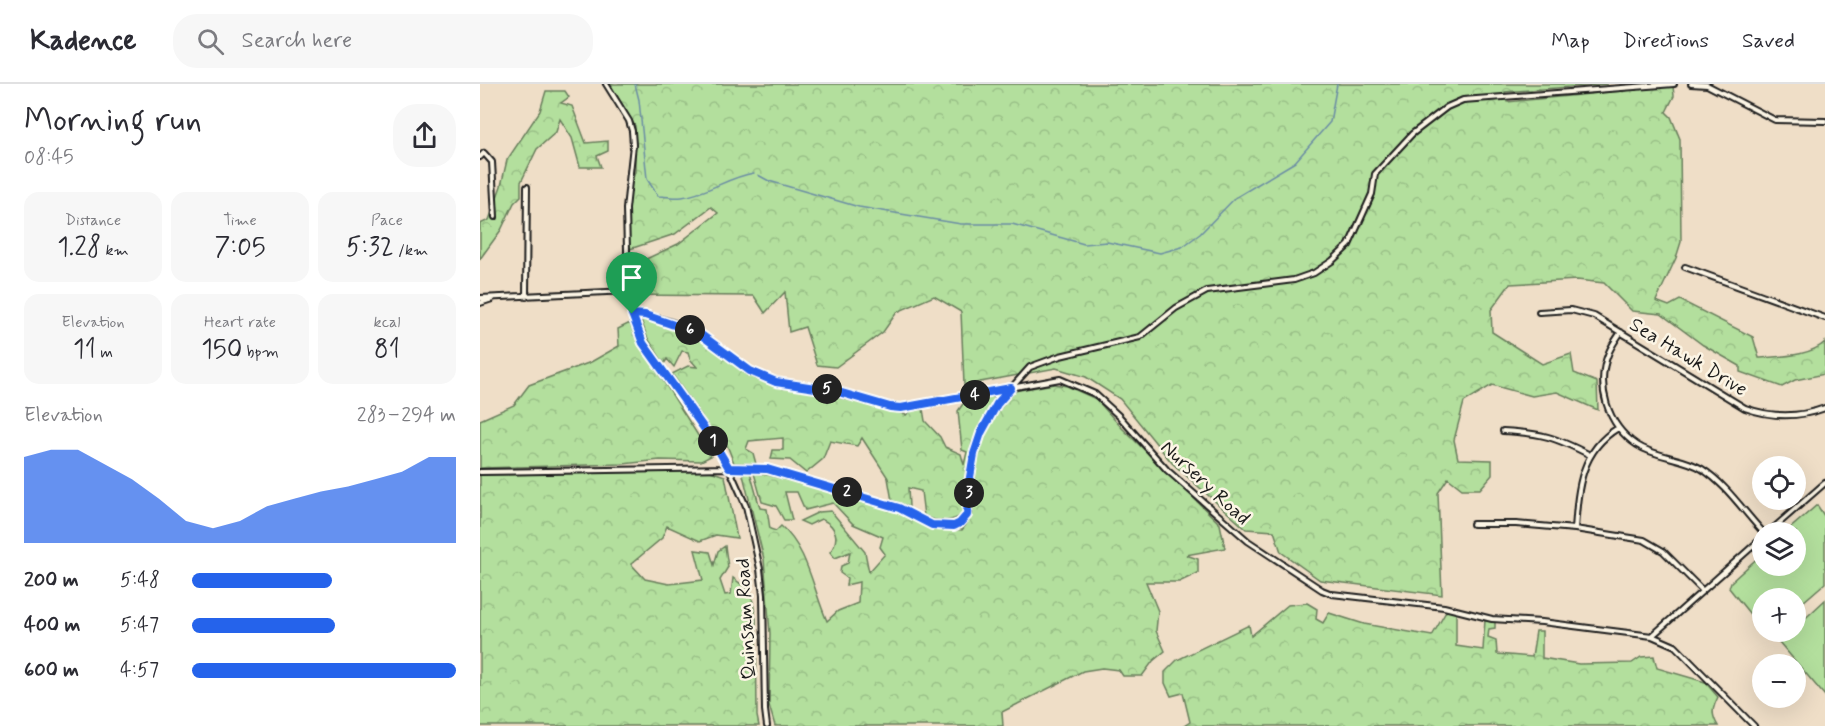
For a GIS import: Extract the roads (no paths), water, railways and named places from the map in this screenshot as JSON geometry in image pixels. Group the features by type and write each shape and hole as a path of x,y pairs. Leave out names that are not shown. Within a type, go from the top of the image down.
{"street":[{"name":"Quinsam Road","path":"606,84 629,121 632,131 633,145 626,209 628,291 632,314 643,343 713,441 747,506 763,596 767,726"},
{"path":"480,472 767,469 899,508 932,525 954,526 967,515 970,474 981,433 997,404 1030,367 1060,356 1140,337 1176,308 1207,291 1294,280 1314,273 1332,261 1349,244 1372,194 1375,174 1412,134 1447,107 1462,100 1674,84"},
{"path":"1691,84 1707,85 1775,120 1825,121"},
{"path":"480,157 484,153 492,162 495,217"},
{"path":"526,187 526,297"},
{"path":"1684,267 1825,318"},
{"path":"480,298 628,291"},
{"path":"480,303 498,298"},
{"name":"Sea Hawk Drive","path":"1539,312 1571,310 1594,316 1745,408 1785,417 1825,408"},
{"name":"Nursery Road","path":"632,314 645,315 700,334 750,371 776,382 835,391 890,407 901,408 1060,379 1095,394 1119,416 1167,470 1248,541 1322,590 1332,594 1444,607 1492,619 1542,622 1652,636 1675,646 1754,726"},
{"path":"1621,332 1609,351 1603,380 1609,412 1618,428 1638,445 1702,469 1718,482 1754,522"},
{"path":"1575,529 1579,486 1590,455 1602,440 1618,428"},
{"path":"1503,431 1534,432 1558,439 1590,455"},
{"path":"1780,522 1825,483"},
{"path":"1473,524 1516,524 1575,529 1644,540 1663,551 1702,590"},
{"path":"1652,636 1752,547"}],"waterway":[{"path":"635,84 639,100 647,179 658,196 691,195 754,173"},
{"path":"758,175 769,181 859,207 961,224 1012,224 1084,244 1107,242 1160,253 1182,247 1200,234 1235,198 1295,162 1330,122 1337,84"}]}
